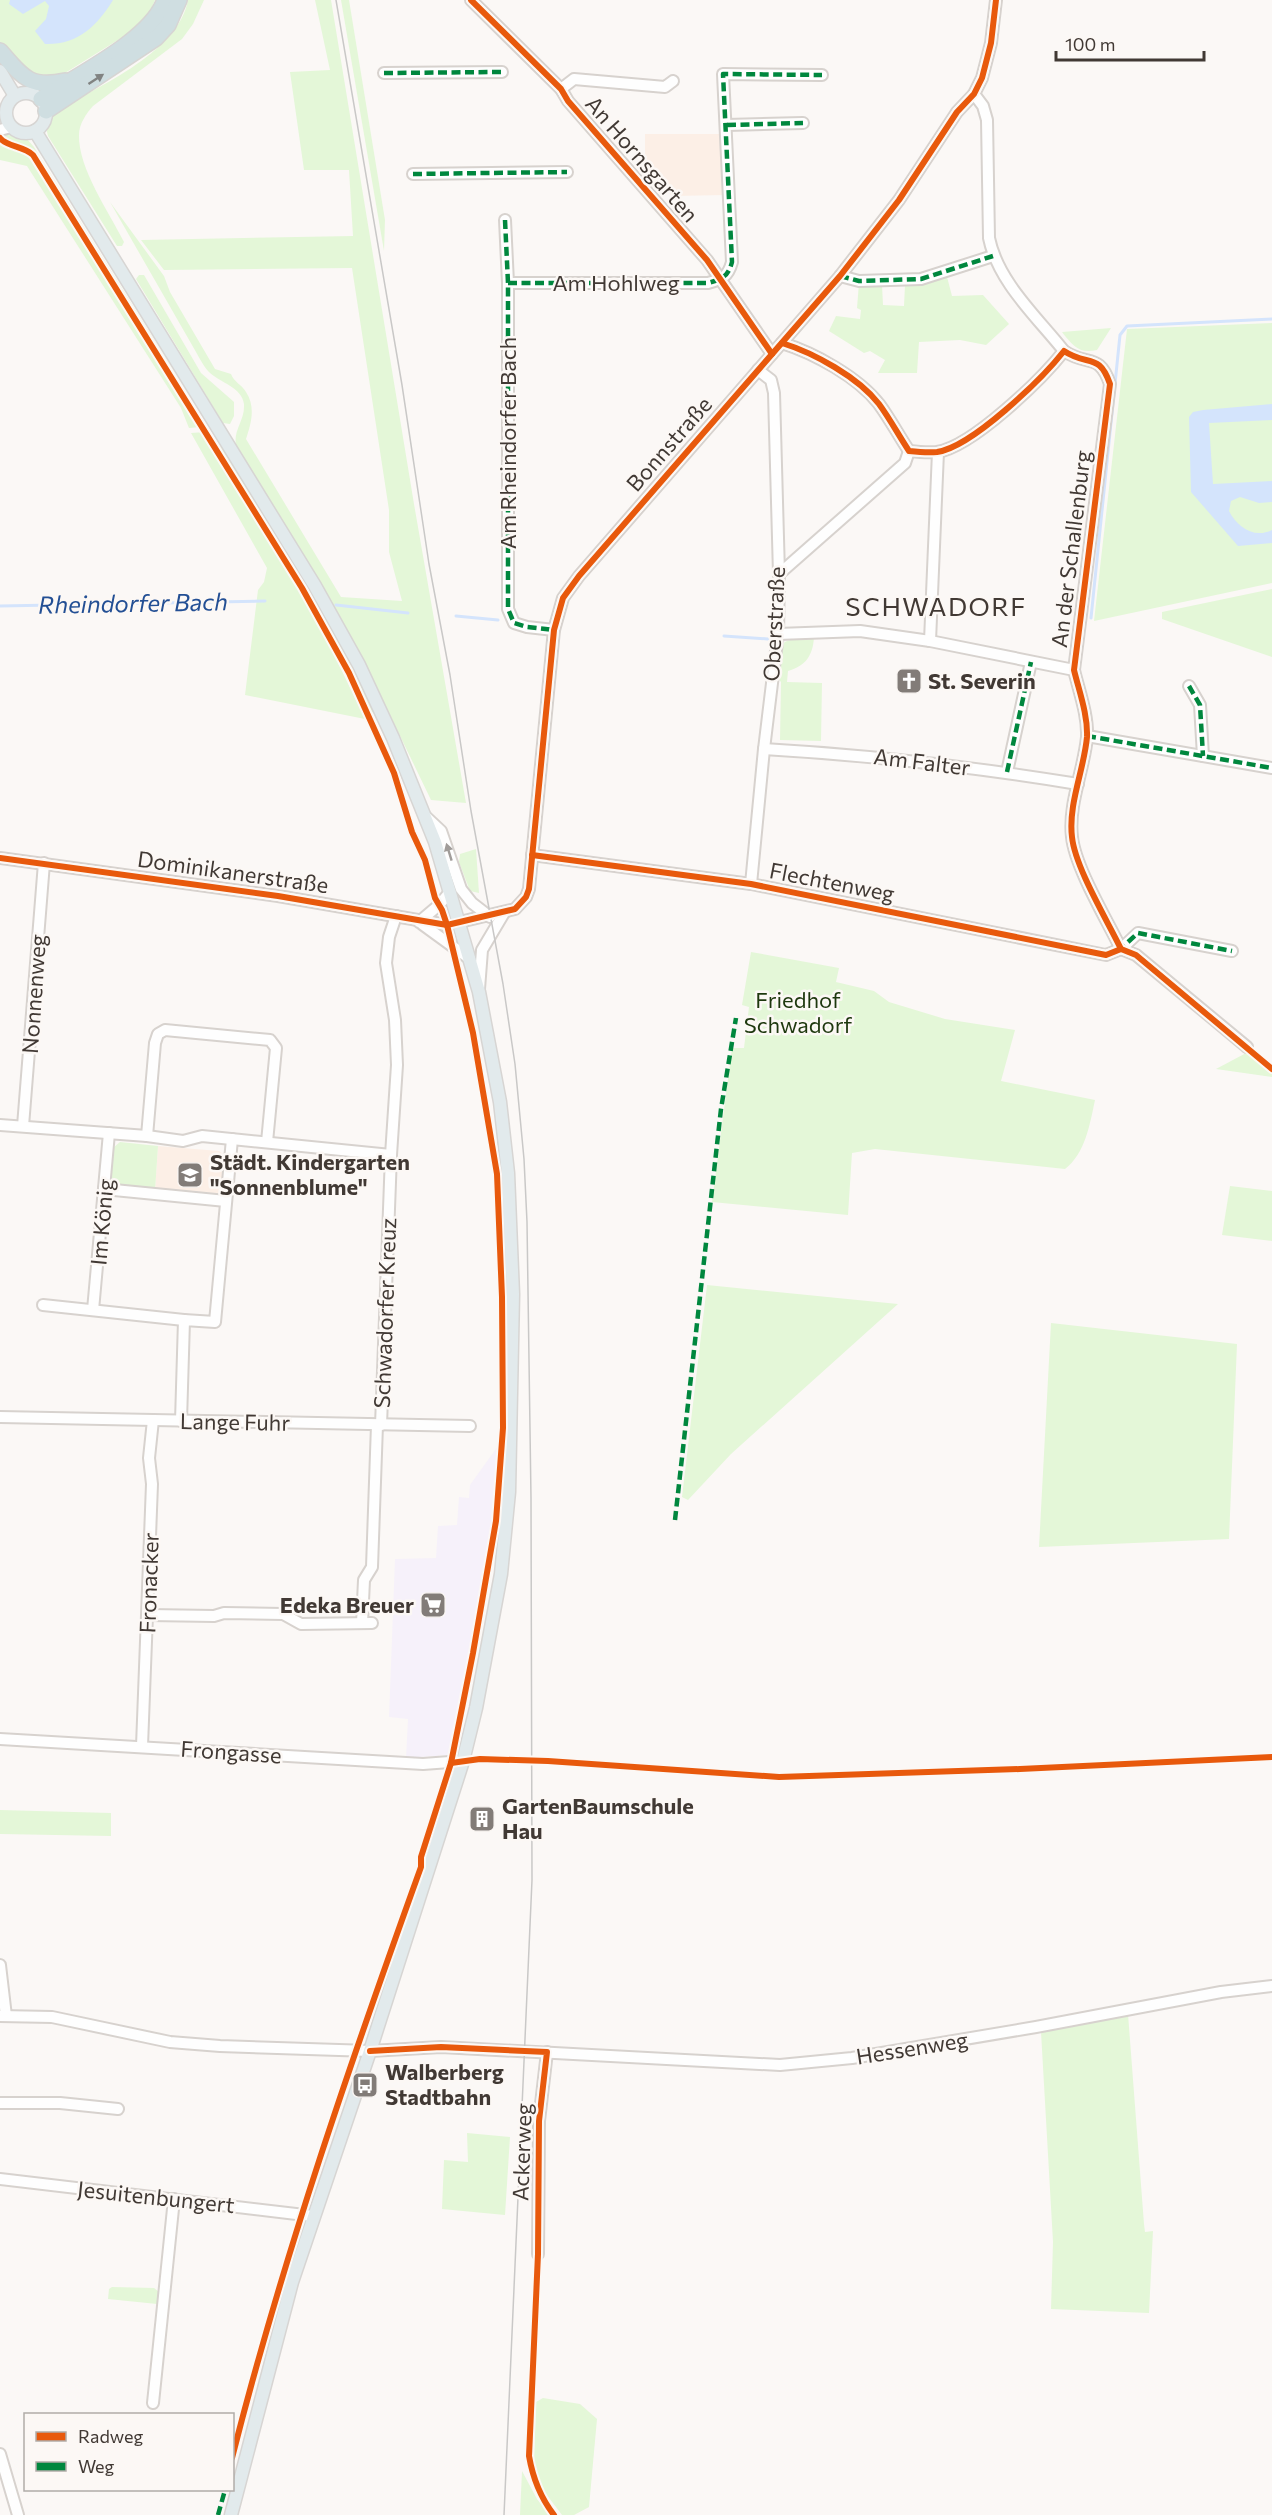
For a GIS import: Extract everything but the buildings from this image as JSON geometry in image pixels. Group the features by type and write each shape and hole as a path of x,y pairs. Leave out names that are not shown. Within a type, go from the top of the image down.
{"highway":[{"path":"44,105 68,81 147,29 156,19 165,0"},
{"path":"44,105 156,38 168,25 179,0"},
{"path":"0,51 18,73 29,82 48,84 68,81"}],"main road":[{"path":"0,71 15,96"},
{"path":"31,93 44,105 45,121 35,131 22,133 5,128 6,108 15,96 31,93"},
{"path":"35,131 284,535 348,645 393,738 425,816 479,992 500,1102 508,1173 513,1294 509,1492 501,1574 476,1708 463,1761 370,2051 313,2216 270,2358 231,2515"}],"street":[{"name":"An Hornsgarten","path":"471,0 561,89 568,101 722,279 772,354"},
{"name":"Bonnstraße","path":"459,923 515,909 526,897 554,630 556,615 563,598 579,576 840,276 899,200 957,111 974,94 982,78 991,43 996,0"},
{"path":"384,73 502,72"},
{"path":"722,279 729,273 732,262 723,74 822,75"},
{"path":"561,89 574,79 665,87 674,81"},
{"path":"909,452 938,452 957,445 994,420 1046,375 1064,351 1003,274 993,256 988,238 987,120 974,94"},
{"path":"727,125 803,123"},
{"path":"413,174 567,172"},
{"name":"Am Rheindorfer Bach","path":"505,220 508,283 508,609 514,622 528,627 554,630"},
{"path":"840,276 859,281 921,279 993,256"},
{"name":"Am Hohlweg","path":"508,283 708,283 722,279"},
{"path":"782,343 803,349 858,382 879,404 909,452"},
{"name":"An der Schallenburg","path":"1064,351 1076,359 1096,362 1104,367 1110,384 1074,670 1087,736 1072,836 1076,855 1121,949"},
{"name":"Oberstraße","path":"751,884 778,634 779,574 774,393 771,380 758,370"},
{"path":"779,574 905,463 909,452"},
{"path":"930,641 938,452"},
{"path":"778,634 860,630 930,641 1074,670"},
{"path":"1007,772 1031,662"},
{"path":"1189,686 1200,705 1203,756"},
{"path":"1087,736 1272,768"},
{"name":"Am Falter","path":"764,748 849,754 1007,772 1078,784"},
{"path":"425,816 441,831 461,889 472,903 490,916"},
{"name":"Flechtenweg","path":"532,855 751,884 1106,955 1121,949"},
{"name":"Dominikanerstraße","path":"0,858 278,896 419,922 447,925 459,923"},
{"name":"Nonnenweg","path":"23,1126 44,863"},
{"path":"419,922 450,892"},
{"name":"Bonnstraße","path":"479,992 482,950 486,939 504,913"},
{"name":"Schwadorfer Kreuz","path":"149,1615 283,1614 301,1624 367,1623 364,1580 372,1567 397,1065 395,1020 386,963 389,938 396,916"},
{"name":"Dominikanerstraße","path":"419,922 470,959"},
{"path":"1232,951 1138,933 1121,949 1136,955 1247,1047"},
{"path":"147,1136 155,1043 158,1034 165,1030 270,1040 276,1048 267,1142"},
{"path":"0,1125 147,1136 183,1141 202,1136 391,1155"},
{"name":"Im König","path":"93,1310 110,1133"},
{"path":"43,1305 215,1322 232,1139"},
{"path":"104,1189 226,1201"},
{"path":"181,1421 184,1320"},
{"name":"Lange Fuhr","path":"0,1417 470,1426"},
{"name":"Fronacker","path":"142,1746 149,1615 152,1484 149,1458 153,1420"},
{"name":"Frongasse","path":"0,1740 142,1746 423,1764 463,1761"},
{"path":"0,1965 3,2016"},
{"name":"Hessenweg","path":"3,2016 52,2017 170,2042 370,2051 441,2047 791,2064 852,2058 1036,2027 1221,1992 1272,1986"},
{"name":"Ackerweg","path":"538,2254 539,2121 547,2052"},
{"path":"0,2103 60,2103 118,2109"},
{"name":"Jesuitenbungert","path":"0,2180 313,2216"},
{"path":"153,2403 174,2199"},
{"path":"0,2454 18,2515"}],"shaded area":[{"path":"645,134 724,134 727,195 672,196 645,163"},
{"name":"Städt. Kindergarten \"Sonnenblume\"","path":"158,1146 219,1151 223,1154 225,1160 221,1195 155,1191"},
{"path":"498,1446 494,1520 474,1637 449,1755 406,1758 408,1719 389,1717 395,1559 436,1558 438,1526 457,1525 459,1497 469,1498 470,1485"}],"green space":[{"path":"0,0 155,0 150,12 134,30 52,79 34,78 0,47"},
{"path":"188,0 204,0 193,24 182,39 93,106 80,127 80,148 89,175 124,242 122,246 117,246 48,136 46,128 50,114 110,81 151,53 168,37 181,19"},
{"path":"315,0 331,0 466,803 431,800 360,653 236,446 236,435 244,410 242,398 235,389 214,376 204,365 110,202 164,276 170,292 215,369 231,374 246,392 252,410 246,439 341,597 402,601 389,552 389,510 352,268 164,270 141,240 353,236 349,170 304,170 290,72 330,70"},
{"path":"341,0 349,0 385,220 384,251"},
{"path":"9,134 27,139 34,147 192,401 37,155 2,137"},
{"path":"0,140 31,155 201,427 189,428 181,408 27,166 0,160"},
{"path":"946,273 952,296 983,295 1009,324 986,345 960,340 919,342 917,373 878,373 885,360 870,351 864,353 829,331 836,316 860,319 861,310 857,308 859,283 871,286 882,285 883,305 904,306 905,285 924,282"},
{"path":"139,275 144,275 201,373 234,402 234,416 230,424 223,423 136,279"},
{"path":"1272,323 1272,583 1094,621 1127,329"},
{"path":"1111,328 1097,350 1091,351 1077,348 1062,332"},
{"path":"205,432 318,621 365,719 245,695 258,590 264,582 267,568 191,433"},
{"path":"213,438 223,450 297,570 300,580"},
{"path":"1272,589 1272,657 1162,619 1162,612"},
{"path":"307,594 311,595 328,623 374,712 371,713"},
{"path":"814,637 807,659 800,666 788,671 787,682 822,683 821,741 780,740 781,682 777,677 780,649 787,641"},
{"path":"476,849 479,893 470,891 459,862 460,854"},
{"name":"Friedhof Schwadorf","path":"751,952 839,968 836,982 874,991 889,1002 945,1019 1015,1030 1001,1081 1095,1100 1082,1147 1072,1163 1065,1169 875,1149 852,1153 848,1215 712,1202 732,1048 744,1048 749,1007 742,1005"},
{"path":"1248,1052 1272,1074 1272,1077 1216,1069"},
{"path":"120,1142 158,1146 155,1191 111,1186 113,1148"},
{"path":"1230,1186 1272,1191 1272,1241 1222,1235"},
{"path":"707,1285 898,1304 731,1454 688,1500 682,1497"},
{"path":"1051,1323 1237,1344 1229,1539 1039,1547"},
{"path":"0,1810 111,1813 111,1836 0,1834"},
{"path":"1128,2014 1144,2224 1145,2232 1153,2231 1149,2313 1051,2309 1053,2242 1041,2032"},
{"path":"467,2133 510,2137 505,2215 442,2209 444,2160 468,2162"},
{"path":"112,2287 154,2288 159,2292 157,2304 108,2299 109,2289"},
{"path":"543,2398 580,2404 597,2419 589,2507 574,2515 562,2515 543,2490 534,2462 536,2402"},
{"path":"522,2471 537,2499 550,2515 520,2515"}],"water":[{"path":"10,0 113,0 93,26 85,32 67,41 45,44 35,31 46,19 49,6 45,1 23,14 9,4"},
{"path":"1272,404 1272,420 1209,423 1213,484 1272,481 1272,502 1259,503 1240,497 1231,501 1229,511 1232,517 1247,530 1259,533 1272,530 1272,543 1238,546 1191,492 1189,417 1193,412 1203,410"}],"waterway":[{"path":"1091,618 1120,335 1127,326 1272,319"},
{"name":"Rheindorfer Bach","path":"0,606 265,601"},
{"path":"336,605 408,613"},
{"path":"456,616 498,620"},
{"path":"724,636 768,639"}],"tram line":[{"path":"336,0 402,385 429,564 503,984 515,1064 524,1159 531,1498 532,1880 504,2515"}],"marked path":[{"path":"384,73 502,72"},
{"path":"508,283 708,283 724,277 732,262 723,74 822,75"},
{"path":"727,125 803,123"},
{"path":"413,174 567,172"},
{"path":"505,220 508,283 508,609 514,623 554,630"},
{"path":"840,276 859,281 921,279 993,256"},
{"path":"1007,772 1031,662"},
{"path":"1189,686 1200,705 1203,756"},
{"path":"1087,736 1272,768"},
{"path":"1118,951 1138,933 1232,951"},
{"path":"675,1520 721,1109 736,1018"},
{"path":"218,2515 225,2491"}],"cycle path":[{"path":"471,0 561,89 568,101 707,260 772,354"},
{"path":"0,858 278,896 447,925 515,909 526,897 529,889 554,630 563,598 579,576 840,276 899,200 957,112 974,94 982,78 991,43 996,0"},
{"path":"0,138 33,155 302,588 349,673 394,773 412,832 425,860 435,898 447,925 473,1033 497,1174 502,1297 503,1428 496,1521 451,1763 421,1857 421,1867 319,2160 273,2308 234,2450"},
{"path":"782,343 808,353 848,375 879,404 909,451 919,452 937,452 969,438 1023,394 1064,351 1102,368 1110,384 1074,670 1087,729 1072,812 1074,849 1092,893 1121,949 1136,955 1272,1069"},
{"path":"532,855 751,884 1106,955 1121,949"},
{"path":"451,1763 480,1759 548,1761 779,1777 1272,1757"},
{"path":"370,2051 441,2047 547,2052 539,2121 538,2254 529,2456 538,2487 554,2515"}],"place":[{"name":"St. Severin","path":"909,681"},
{"name":"Städt. Kindergarten \"Sonnenblume\"","path":"190,1175"},
{"name":"Edeka Breuer","path":"433,1605"},
{"name":"GartenBaumschule Hau","path":"482,1819"},
{"name":"Walberberg Stadtbahn","path":"365,2085"}],"district":[{"name":"SCHWADORF","path":"936,607"}]}
